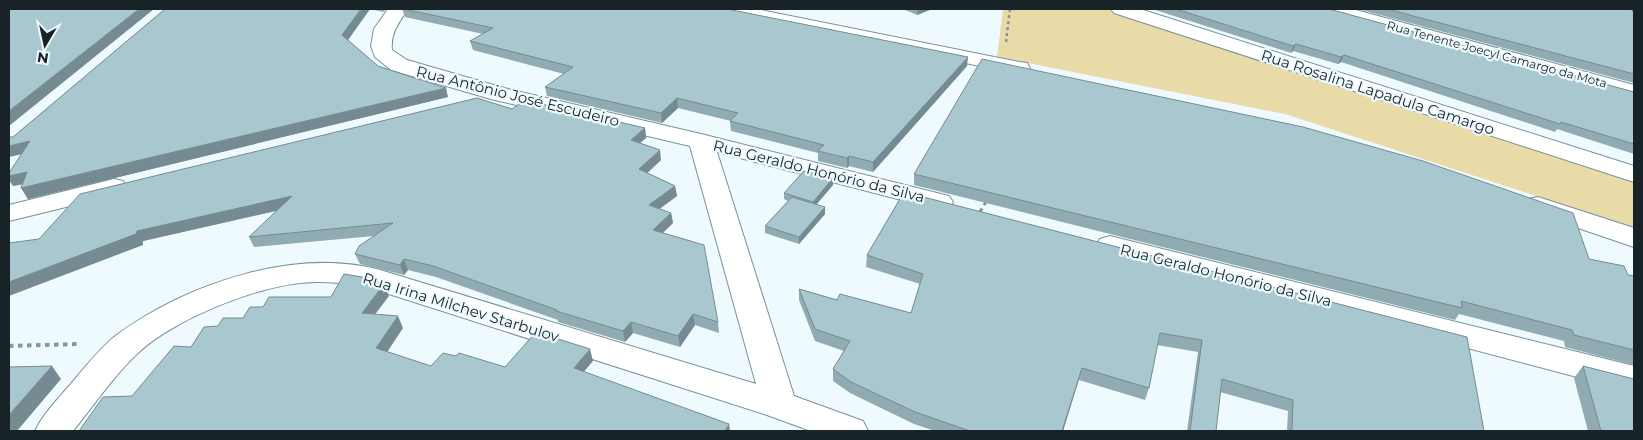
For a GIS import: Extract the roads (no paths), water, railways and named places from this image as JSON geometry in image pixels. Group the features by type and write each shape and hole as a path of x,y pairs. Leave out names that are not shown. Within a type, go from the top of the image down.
{"street":[{"name":"Rua Antônio José Escudeiro","path":"398,9 386,26 380,40 382,53 399,65 499,94 702,141"},
{"path":"728,9 1038,72"},
{"name":"Rua Rosalina Lapadula Camargo","path":"1121,9 1634,174"},
{"name":"Rua Tenente Joecyl Camargo da Mota","path":"1331,9 1634,92"},
{"path":"451,105 499,94"},
{"path":"702,141 779,404"},
{"name":"Rua Geraldo Honório da Silva","path":"702,141 984,204"},
{"path":"9,213 134,182"},
{"path":"1521,199 1634,238"},
{"name":"Rua Geraldo Honório da Silva","path":"1086,239 1634,378"},
{"name":"Rua Irina Milchev Starbulov","path":"53,431 94,380 128,343 174,313 229,290 277,277 320,272 369,277 779,404 850,431"}]}
